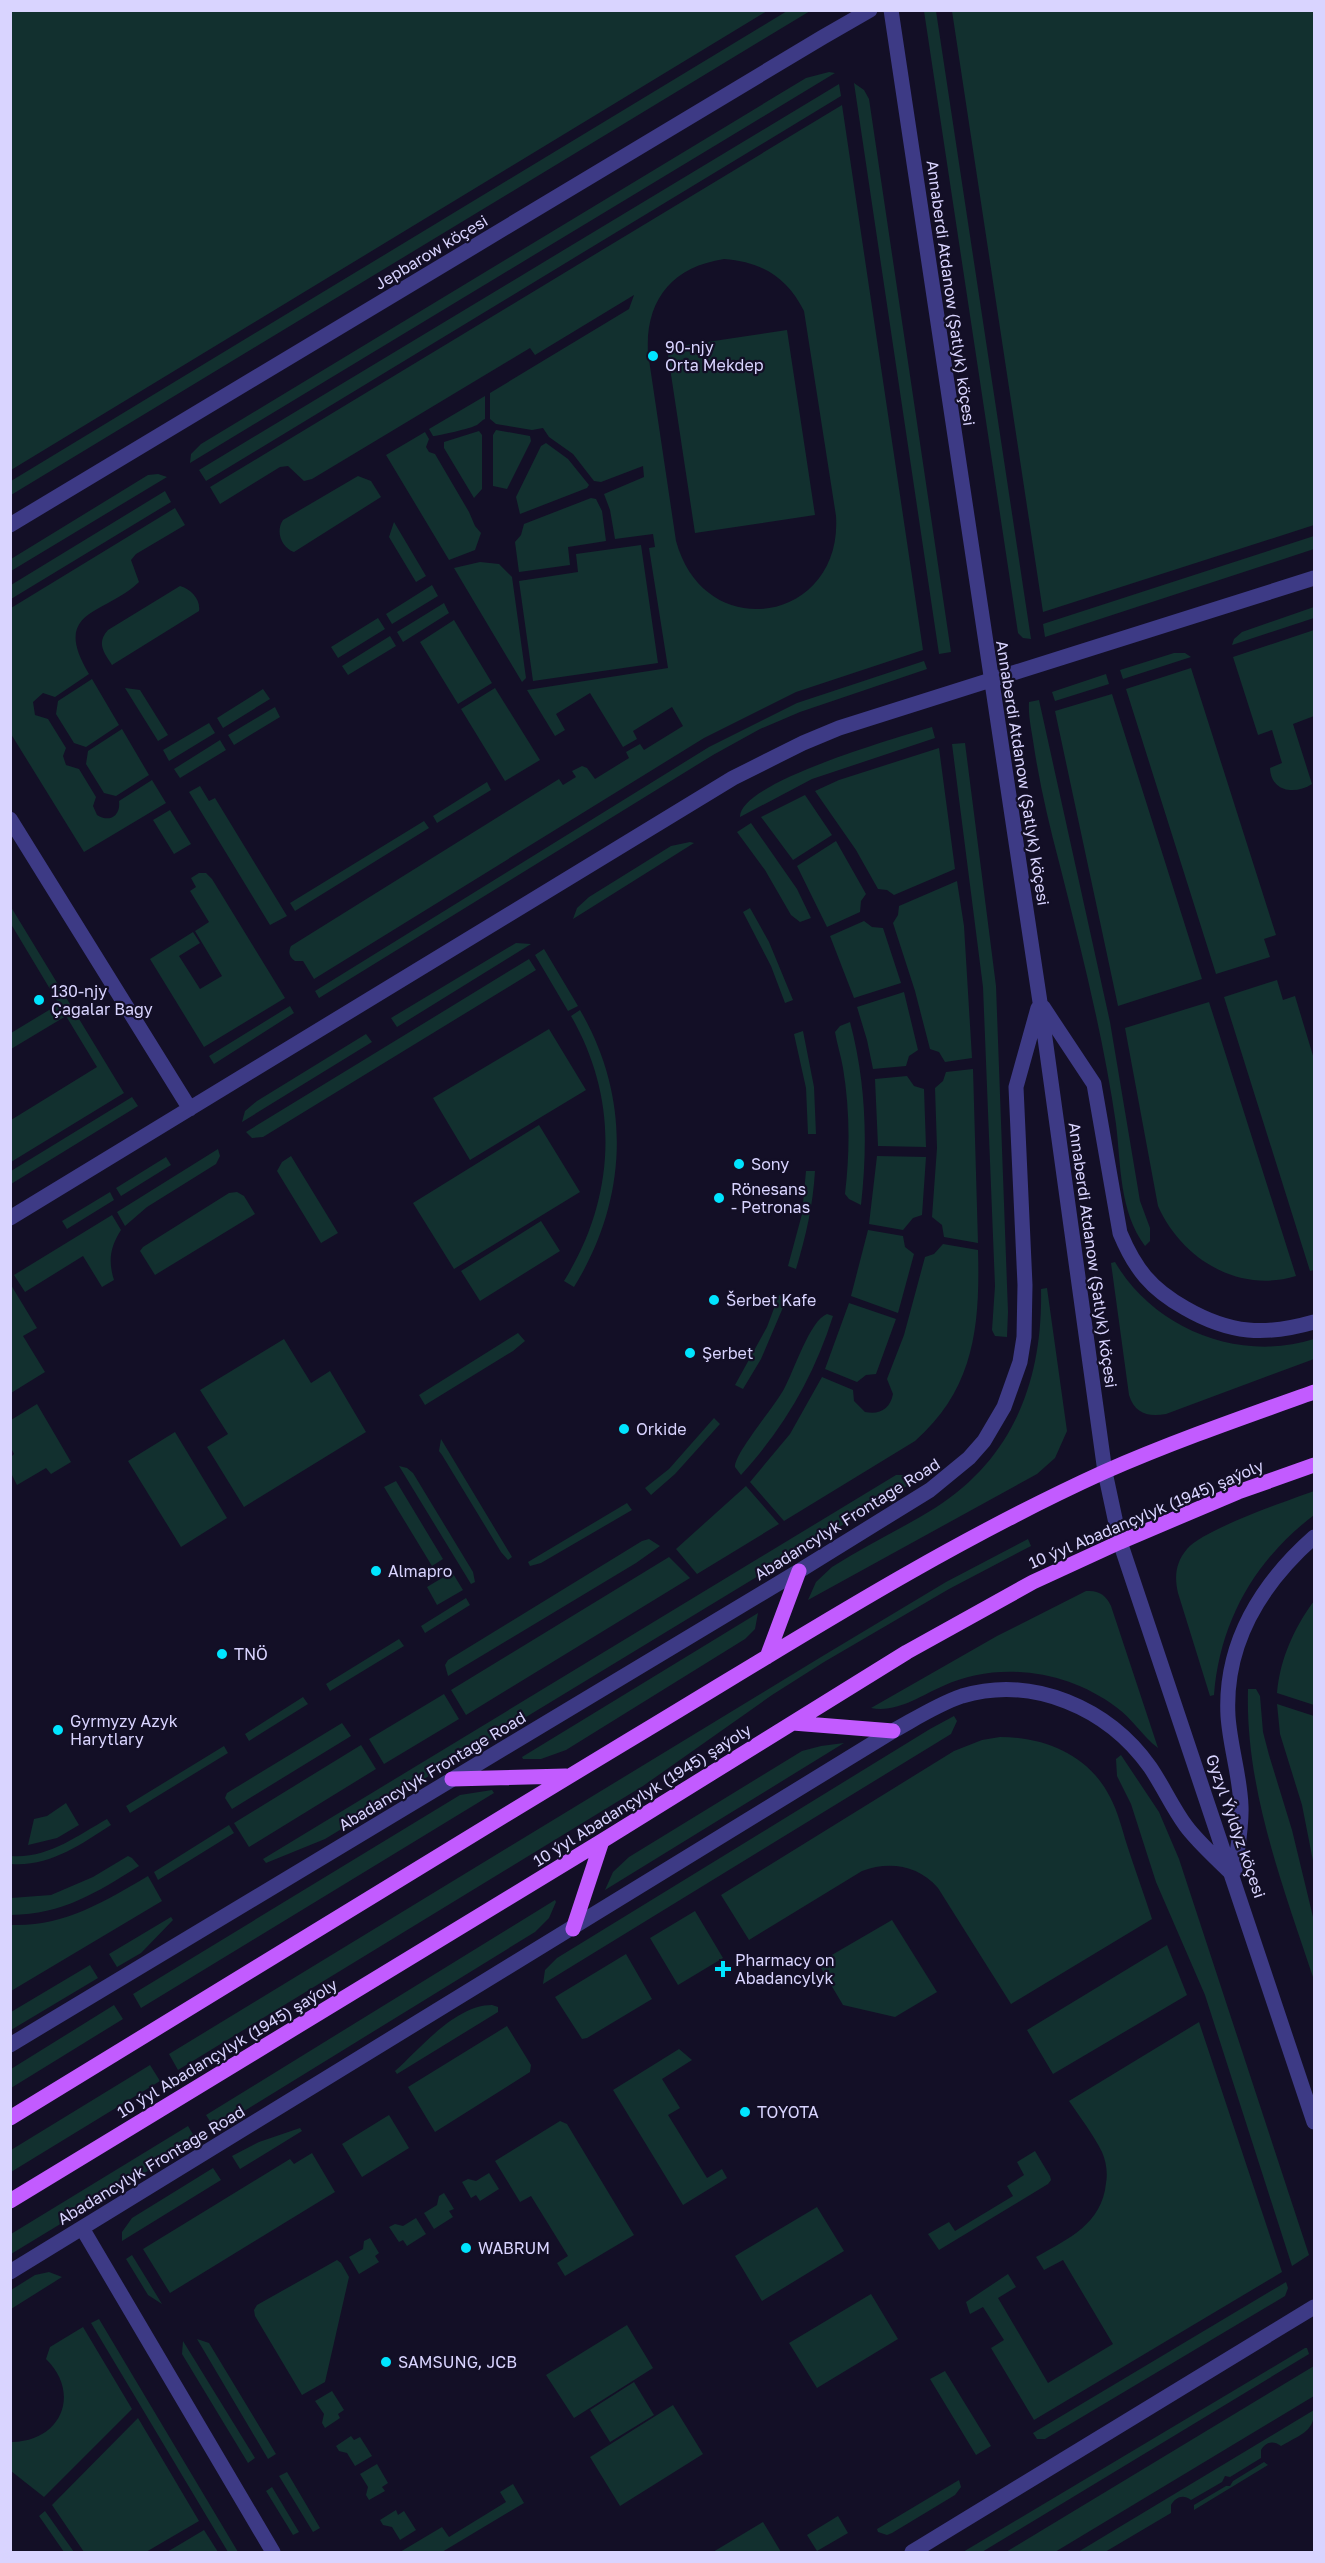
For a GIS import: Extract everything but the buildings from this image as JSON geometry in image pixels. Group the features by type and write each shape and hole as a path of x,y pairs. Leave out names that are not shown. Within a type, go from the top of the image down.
{"main road":[{"path":"10,2118 569,1776 880,1590 999,1524 1105,1472 1216,1427 1314,1392"},
{"name":"10 ýyl Abadançylyk (1945) şaýoly","path":"10,2201 602,1841 907,1652 1033,1582 1120,1542 1238,1492 1314,1465"},
{"path":"767,1657 799,1571"},
{"path":"793,1724 893,1731"},
{"path":"452,1779 569,1776"},
{"path":"573,1929 602,1841"}],"street":[{"name":"Jepbarow köçesi","path":"10,525 870,10"},
{"name":"Annaberdi Atdanow (Şatlyk) köçesi","path":"891,10 1040,1002 1105,1472 1120,1542"},
{"path":"10,1218 733,778 803,743 839,728 1314,578"},
{"path":"10,819 190,1108"},
{"path":"1040,1002 1094,1084 1120,1233 1129,1256 1139,1271 1173,1302 1201,1318 1224,1327 1242,1330 1274,1330 1314,1322"},
{"name":"Abadancylyk Frontage Road","path":"10,2046 930,1490 951,1475 984,1442 1004,1407 1020,1362 1026,1285 1016,1087 1040,1002"},
{"path":"1234,1876 1241,1807 1228,1715 1231,1676 1237,1647 1245,1623 1275,1576 1314,1537"},
{"name":"Gyzyl Ýyldyz köçesi","path":"1120,1542 1234,1876 1314,2122"},
{"name":"Abadancylyk Frontage Road","path":"10,2272 893,1731 961,1696 1007,1689 1036,1690 1087,1710 1126,1741 1150,1766 1186,1826 1234,1876"},
{"path":"82,2228 273,2553"},
{"path":"912,2553 1314,2307"}],"green space":[{"path":"11,10 767,10 767,11 11,470"},
{"path":"787,11 810,11 11,495 11,481"},
{"path":"924,11 936,11 1031,639 1023,638 1018,633"},
{"path":"952,11 1314,11 1314,525 1043,612"},
{"path":"829,72 835,73 190,463 191,454 201,444 806,78"},
{"path":"854,83 864,90 869,99 951,652 939,654"},
{"path":"839,84 841,96 206,481 199,470"},
{"path":"842,105 923,650 796,692 704,738 314,979 303,961 295,961 291,958 289,952 291,946 559,779 563,785 576,777 572,771 582,766 587,768 595,779 629,758 626,752 640,744 644,750 683,726 672,707 633,731 637,739 623,747 590,693 556,714 565,730 555,736 527,690 668,668 649,548 655,547 653,534 615,539 610,510 604,494 644,477 643,466 601,482 594,481 573,454 549,437 543,428 532,430 496,424 490,419 490,393 629,309 634,295 535,355 530,348 312,479 304,481 288,466 280,467 220,504 210,487","holes":["724,259 738,261 772,273 790,289 804,311 836,516 832,552 818,580 796,598 770,608 741,608 714,597 691,575 676,541 648,353 651,317 665,289 676,278 706,263"]},
{"path":"787,330 815,515 695,533 667,348"},
{"path":"485,396 485,419 474,426 433,436 429,429"},
{"path":"496,430 530,436 531,441 507,489 493,486 493,435"},
{"path":"479,431 482,435 482,489 474,498 444,448 444,442"},
{"path":"425,432 429,439 426,447 429,452 435,454 481,533 475,550 449,560 386,455"},
{"path":"546,443 568,459 589,485 587,488 520,514 516,497 541,446"},
{"path":"158,474 167,477 11,571 11,559 148,475"},
{"path":"358,476 371,481 381,497 294,552 286,547 280,534 283,520"},
{"path":"165,491 171,502 11,599 11,585"},
{"path":"591,498 596,499 602,511 606,541 568,547 570,565 519,572 515,542 521,535 524,524"},
{"path":"175,508 185,525 136,554 131,560 139,582 98,608 79,625 76,637 79,653 89,674 55,697 43,693 33,702 35,715 48,719 66,748 63,756 66,765 79,769 96,797 93,806 97,815 106,818 113,817 118,811 119,801 152,780 166,803 84,852 11,734 11,608"},
{"path":"394,522 426,576 416,582 389,537"},
{"path":"1314,536 1314,549 1045,637 1043,624"},
{"path":"641,545 658,663 533,681 519,581 578,572 576,554"},
{"path":"480,562 499,564 512,577 526,678 522,682 454,568"},
{"path":"432,585 438,596 392,624 386,614"},
{"path":"180,586 194,596 199,611 112,665 102,644 102,639 108,630"},
{"path":"444,603 449,613 403,642 397,632"},
{"path":"1314,607 1314,618 1232,645 1234,639 1242,632"},
{"path":"378,618 385,629 338,658 331,647"},
{"path":"454,620 492,683 458,704 420,642"},
{"path":"1314,630 1314,716 1293,724 1312,784 1298,790 1285,789 1279,787 1271,776 1270,768 1282,763 1272,730 1258,735 1233,657"},
{"path":"390,636 396,646 348,675 342,666"},
{"path":"1174,653 1185,653 1191,657 1123,679 1120,670"},
{"path":"924,661 927,669 800,712 760,729 713,755 319,998 315,991 709,747 797,703"},
{"path":"1191,668 1276,935 1264,939 1270,957 1216,974 1126,689"},
{"path":"1106,674 1109,684 1055,701 1052,692"},
{"path":"92,679 119,725 86,747 74,743 56,714 58,701"},
{"path":"125,688 140,690 168,735 158,741"},
{"path":"495,688 540,760 505,781 461,709"},
{"path":"263,689 270,699 223,728 217,718"},
{"path":"1112,694 1202,979 1118,1006 1055,711"},
{"path":"1039,700 1110,1022 1140,1201 1150,1228 1150,1241 1145,1246 1136,1232 1126,1203 1111,1091 1098,1025 1039,776 1030,724 1029,702"},
{"path":"275,707 280,717 234,745 228,735"},
{"path":"209,723 215,733 169,761 163,750"},
{"path":"932,727 935,738 812,779 740,817 747,803 765,790 792,776 857,751"},
{"path":"122,729 149,775 116,796 104,793 86,764 88,751"},
{"path":"220,740 226,750 180,778 174,769"},
{"path":"965,743 996,986 1007,1337 995,1336 992,1330 995,1286 983,987 952,744"},
{"path":"939,748 955,869 894,895 887,890 878,889 856,850 815,791 839,780"},
{"path":"487,782 491,790 437,823 433,816"},
{"path":"200,786 209,801 215,798 287,916 270,925 189,792"},
{"path":"805,795 832,835 793,860 761,817"},
{"path":"170,810 191,844 174,854 153,820"},
{"path":"424,821 429,828 295,911 290,903"},
{"path":"751,823 797,889 811,918 800,922 791,915 765,870 737,832"},
{"path":"836,841 866,894 861,901 860,912 827,927 797,866"},
{"path":"694,843 573,919 577,908 589,897 671,846"},
{"path":"199,873 206,873 212,879 285,998 204,1047 150,959 193,932 200,943 179,956 200,989 222,976 195,931 209,922 190,891 196,887 191,878"},
{"path":"957,881 964,926 972,1058 945,1062 939,1052 930,1049 915,991 893,923 898,915 899,906"},
{"path":"11,907 124,1093 11,1162 11,1120 97,1067 66,1016 11,1049 11,1033 59,1004 11,924"},
{"path":"750,908 769,942 793,1000 785,1003 771,966 743,912"},
{"path":"864,921 872,927 883,928 901,983 854,998 830,936"},
{"path":"516,943 531,944 397,1027 391,1018"},
{"path":"544,949 578,1006 568,1011 535,955"},
{"path":"529,959 536,970 263,1137 252,1138 246,1132"},
{"path":"1277,980 1283,1000 1295,996 1314,1059 1314,1270 1310,1271 1224,997"},
{"path":"904,992 918,1050 909,1056 906,1066 873,1069 857,1007"},
{"path":"1209,1002 1296,1276 1274,1280 1253,1280 1214,1267 1196,1256 1181,1241 1168,1225 1158,1206 1125,1028"},
{"path":"290,1006 294,1013 214,1064 209,1056"},
{"path":"580,1010 597,1044 609,1079 615,1114 617,1149 613,1185 605,1220 592,1254 574,1287 564,1281 581,1249 594,1217 602,1183 605,1149 604,1115 598,1082 587,1048 571,1016"},
{"path":"850,1022 859,1067 864,1113 861,1205 849,1199 845,1194 848,1115 843,1068 835,1032 840,1026"},
{"path":"549,1029 586,1090 470,1160 433,1098"},
{"path":"803,1031 814,1087 816,1134 808,1134 806,1088 794,1034"},
{"path":"366,1034 372,1042 242,1122 245,1111 257,1101"},
{"path":"973,1069 978,1243 944,1237 942,1225 932,1217 937,1148 935,1088 943,1081 946,1072"},
{"path":"907,1076 914,1086 924,1089 926,1147 878,1146 875,1079"},
{"path":"132,1097 138,1106 11,1184 11,1171"},
{"path":"539,1125 580,1192 454,1269 413,1203"},
{"path":"218,1149 220,1156 216,1164 147,1207 125,1226 117,1212"},
{"path":"291,1156 338,1233 321,1243 277,1171 282,1162"},
{"path":"877,1156 926,1157 922,1215 913,1218 903,1230 869,1224"},
{"path":"166,1157 171,1165 121,1196 116,1188"},
{"path":"806,1171 815,1171 814,1184 803,1245 796,1269 788,1266 802,1214"},
{"path":"110,1192 114,1200 67,1229 62,1221"},
{"path":"237,1192 244,1196 255,1214 155,1275 140,1251 143,1247 229,1193"},
{"path":"112,1215 121,1230 114,1242 111,1254 114,1280 102,1287 83,1256 25,1292 14,1275"},
{"path":"541,1221 560,1251 480,1301 461,1271"},
{"path":"868,1230 903,1236 905,1247 914,1254 898,1313 851,1296"},
{"path":"943,1244 978,1250 975,1329 962,1377 950,1399 935,1421 915,1441 784,1521 750,1482 790,1434 822,1377 853,1390 854,1401 865,1412 880,1412 887,1407 893,1394 887,1379 904,1335 925,1257 934,1254"},
{"path":"1115,1262 1132,1286 1152,1306 1201,1335 1229,1343 1257,1347 1286,1345 1314,1339 1314,1359 1166,1414 1143,1413 1135,1406 1129,1395 1111,1263"},
{"path":"11,1285 37,1328 23,1336 45,1372 11,1393"},
{"path":"1047,1288 1067,1431 1055,1458 1037,1474 808,1600 816,1582 832,1567 935,1508 962,1488 985,1465 1004,1440 1018,1414 1029,1385 1040,1322 1041,1289"},
{"path":"779,1295 787,1298 761,1359 743,1389 735,1385 767,1327"},
{"path":"849,1303 896,1319 876,1374 866,1375 857,1382 825,1369"},
{"path":"827,1314 833,1316 807,1380 771,1439 741,1475 735,1467 736,1461 784,1389 815,1326"},
{"path":"518,1333 525,1341 513,1351 425,1405 419,1395"},
{"path":"284,1339 311,1383 330,1371 366,1432 244,1507 207,1447 228,1434 200,1390"},
{"path":"37,1404 71,1462 51,1474 46,1468 17,1485 11,1473 11,1457 14,1454 11,1448 11,1420"},
{"path":"714,1418 720,1424 675,1474 651,1495 645,1488 669,1469"},
{"path":"175,1432 227,1518 181,1547 128,1461"},
{"path":"441,1439 512,1557 508,1560 439,1451"},
{"path":"399,1466 413,1473 473,1572 475,1582 471,1584"},
{"path":"896,1475 911,1475 915,1481 325,1839 266,1863 263,1859"},
{"path":"396,1481 443,1559 432,1566 384,1487"},
{"path":"746,1486 779,1524 697,1574 676,1549"},
{"path":"1314,1491 1314,1515 1274,1552 1244,1594 1224,1642 1214,1695 1210,1696 1178,1593 1176,1575 1180,1559 1196,1541 1210,1533 1247,1516"},
{"path":"627,1503 632,1510 541,1563 530,1566 528,1562"},
{"path":"649,1539 660,1546 636,1563 448,1676 445,1665 448,1660 642,1541"},
{"path":"1028,1539 1031,1546 949,1589 824,1662 772,1695 643,1786 178,2070 169,2054 946,1582"},
{"path":"669,1557 690,1578 466,1715 451,1690"},
{"path":"452,1572 463,1590 437,1605 427,1587"},
{"path":"1086,1591 1102,1594 1111,1606 1158,1748 1122,1711 1097,1695 1077,1685 1032,1673 987,1673 943,1686 899,1706 871,1708 997,1636"},
{"path":"466,1598 470,1605 425,1633 421,1626"},
{"path":"1314,1601 1314,1705 1277,1693 1281,1668 1289,1644"},
{"path":"758,1613 755,1629 745,1639 566,1750 541,1759 523,1759 522,1757"},
{"path":"399,1639 404,1646 330,1691 326,1684"},
{"path":"1248,1689 1256,1689 1260,1696 1263,1732 1292,1830 1314,1921 1314,1980 1268,1837 1259,1800 1249,1726"},
{"path":"444,1694 459,1719 384,1764 369,1739"},
{"path":"303,1697 308,1704 249,1741 245,1734"},
{"path":"1277,1704 1314,1716 1314,1866 1302,1805 1280,1734"},
{"path":"954,1716 957,1721 951,1734 543,1984 545,1970 557,1958"},
{"path":"342,1723 351,1736 232,1809 225,1798 227,1793"},
{"path":"1000,1737 1033,1740 1064,1751 1090,1770 1101,1782 1118,1815 1152,1919 1011,2004 938,1888 921,1874 903,1867 882,1866 862,1871 749,1940 721,1895 954,1751 982,1740"},
{"path":"844,1743 605,1890 613,1872 629,1857 802,1751"},
{"path":"361,1745 376,1769 249,1847 234,1823"},
{"path":"224,1746 228,1753 130,1813 126,1806"},
{"path":"1121,1755 1159,1812 1179,1859 1309,2255 1292,2266 1205,1995 1156,1882 1131,1804 1117,1776 1116,1759"},
{"path":"492,1790 494,1793 141,2008 133,1994 460,1795"},
{"path":"66,1803 79,1825 57,1838 28,1845 34,1819 47,1816"},
{"path":"107,1819 111,1825 64,1853 38,1862 11,1864 11,1856 37,1854 49,1850"},
{"path":"229,1825 234,1833 158,1880 154,1872"},
{"path":"128,1856 139,1866 93,1893 47,1911 11,1915 11,1898 51,1895 93,1877"},
{"path":"148,1876 162,1901 11,1991 11,1925 48,1922 83,1911"},
{"path":"555,1900 549,1918 535,1932 215,2129 206,2115"},
{"path":"695,1911 723,1958 678,1985 650,1938"},
{"path":"171,1917 173,1920 141,1953 117,1967 109,1954"},
{"path":"892,1920 937,1992 895,2017 843,2005 818,1963"},
{"path":"1167,1945 1187,1995 1053,2074 1027,2030"},
{"path":"626,1954 652,1999 582,2039 555,1997"},
{"path":"90,1965 98,1978 11,2030 11,2012"},
{"path":"114,2005 123,2019 11,2088 11,2069"},
{"path":"492,2005 498,2007 498,2012 397,2074 395,2071 452,2020 478,2007"},
{"path":"1199,2022 1282,2272 1034,2420 991,2348 1004,2340 983,2307 970,2314 966,2302 1008,2274 1016,2287 998,2298 1048,2383 1113,2344 1063,2260 1044,2270 1036,2257 1060,2244 1091,2220 1103,2197 1106,2183 1107,2175 1103,2156 1091,2132 1069,2101"},
{"path":"507,2026 531,2065 530,2072 435,2132 408,2087"},
{"path":"679,2049 692,2060 662,2079 680,2108 668,2115 707,2178 722,2169 727,2178 683,2205 613,2090"},
{"path":"150,2065 160,2081 11,2172 11,2150"},
{"path":"389,2115 409,2148 362,2177 342,2144"},
{"path":"560,2121 567,2124 634,2235 565,2276 557,2263 568,2256 531,2196 520,2202 495,2161"},
{"path":"188,2126 197,2141 11,2254 11,2234"},
{"path":"300,2128 302,2131 240,2169 232,2156 259,2142"},
{"path":"1035,2151 1050,2176 1051,2180 1048,2184 939,2250 928,2234 949,2222 955,2231 1013,2196 1007,2186 1024,2175 1017,2162"},
{"path":"312,2153 335,2192 170,2293 143,2249 290,2159 294,2164"},
{"path":"213,2168 221,2180 122,2241 122,2232 132,2218"},
{"path":"489,2173 499,2189 480,2201 476,2195 471,2198 462,2182 468,2179 476,2181"},
{"path":"444,2193 454,2209 449,2211 453,2217 434,2229 424,2213 437,2205 439,2196"},
{"path":"817,2207 844,2251 762,2301 735,2256"},
{"path":"416,2218 426,2234 407,2246 403,2240 399,2242 389,2227 395,2224 403,2226"},
{"path":"370,2238 379,2253 375,2256 379,2262 359,2274 349,2257 363,2249 364,2241"},
{"path":"132,2255 162,2304 148,2295 126,2259"},
{"path":"337,2260 349,2277 325,2382 302,2395 255,2316 254,2310 257,2305"},
{"path":"49,2272 62,2277 11,2309 11,2290 35,2275"},
{"path":"1286,2282 1288,2288 1285,2296 1045,2439 1037,2439 1033,2433"},
{"path":"871,2294 898,2339 817,2388 789,2343"},
{"path":"99,2319 238,2552 228,2552 91,2323"},
{"path":"627,2325 653,2368 574,2418 546,2375"},
{"path":"83,2327 132,2409 44,2497 11,2471 12,2442 29,2440 43,2433 54,2424 61,2413 64,2400 62,2386 57,2372 46,2359 50,2347"},
{"path":"197,2339 209,2343 276,2454 268,2459"},
{"path":"183,2341 255,2458 248,2463 182,2354"},
{"path":"1305,2348 1309,2354 982,2552 963,2552"},
{"path":"1314,2366 1314,2396 1055,2552 1006,2552"},
{"path":"945,2371 991,2446 976,2455 930,2379"},
{"path":"634,2382 654,2415 610,2442 590,2410"},
{"path":"332,2391 344,2410 338,2414 340,2418 325,2428 322,2423 324,2414 315,2401"},
{"path":"673,2405 703,2454 620,2506 590,2457"},
{"path":"1314,2410 1312,2423 1305,2432 1281,2446 1275,2443 1265,2445 1261,2450 1261,2458 1230,2477 1225,2476 1222,2482 1191,2500 1185,2497 1177,2498 1171,2505 1171,2513 1105,2552 1078,2552"},
{"path":"138,2418 199,2521 146,2552 84,2552 52,2505"},
{"path":"351,2436 354,2440 360,2437 372,2456 355,2466 347,2453 339,2451 336,2446"},
{"path":"1264,2462 1268,2465 1194,2510 1194,2505 1226,2486 1230,2486 1233,2481"},
{"path":"377,2464 388,2483 382,2487 385,2491 369,2500 366,2495 368,2487 360,2474"},
{"path":"287,2472 320,2528 313,2532 279,2476"},
{"path":"959,2480 961,2487 955,2495 892,2533 887,2535 878,2532 877,2529"},
{"path":"513,2484 524,2503 442,2552 400,2552 442,2527 449,2537 506,2502 500,2492"},
{"path":"272,2487 299,2532 293,2535 266,2491"},
{"path":"396,2510 398,2515 404,2511 416,2530 400,2540 392,2527 383,2525 380,2520"},
{"path":"45,2511 74,2552 64,2552 39,2516"},
{"path":"838,2516 848,2533 817,2551 807,2535"},
{"path":"763,2522 781,2552 713,2552"},
{"path":"204,2530 218,2552 167,2552"}],"place":[{"name":"90-njy Orta Mekdep","path":"653,356"},
{"name":"130-njy Çagalar Bagy","path":"39,1000"},
{"name":"Sony","path":"739,1164"},
{"name":"Rönesans - Petronas","path":"719,1198"},
{"name":"Šerbet Kafe","path":"714,1300"},
{"name":"Şerbet","path":"690,1353"},
{"name":"Orkide","path":"624,1429"},
{"name":"Almapro","path":"376,1571"},
{"name":"TNÖ","path":"222,1654"},
{"name":"Gyrmyzy Azyk Harytlary","path":"58,1730"},
{"name":"Pharmacy on Abadancylyk","path":"723,1969"},
{"name":"TOYOTA","path":"745,2112"},
{"name":"WABRUM","path":"466,2248"},
{"name":"SAMSUNG, JCB","path":"386,2362"}]}
